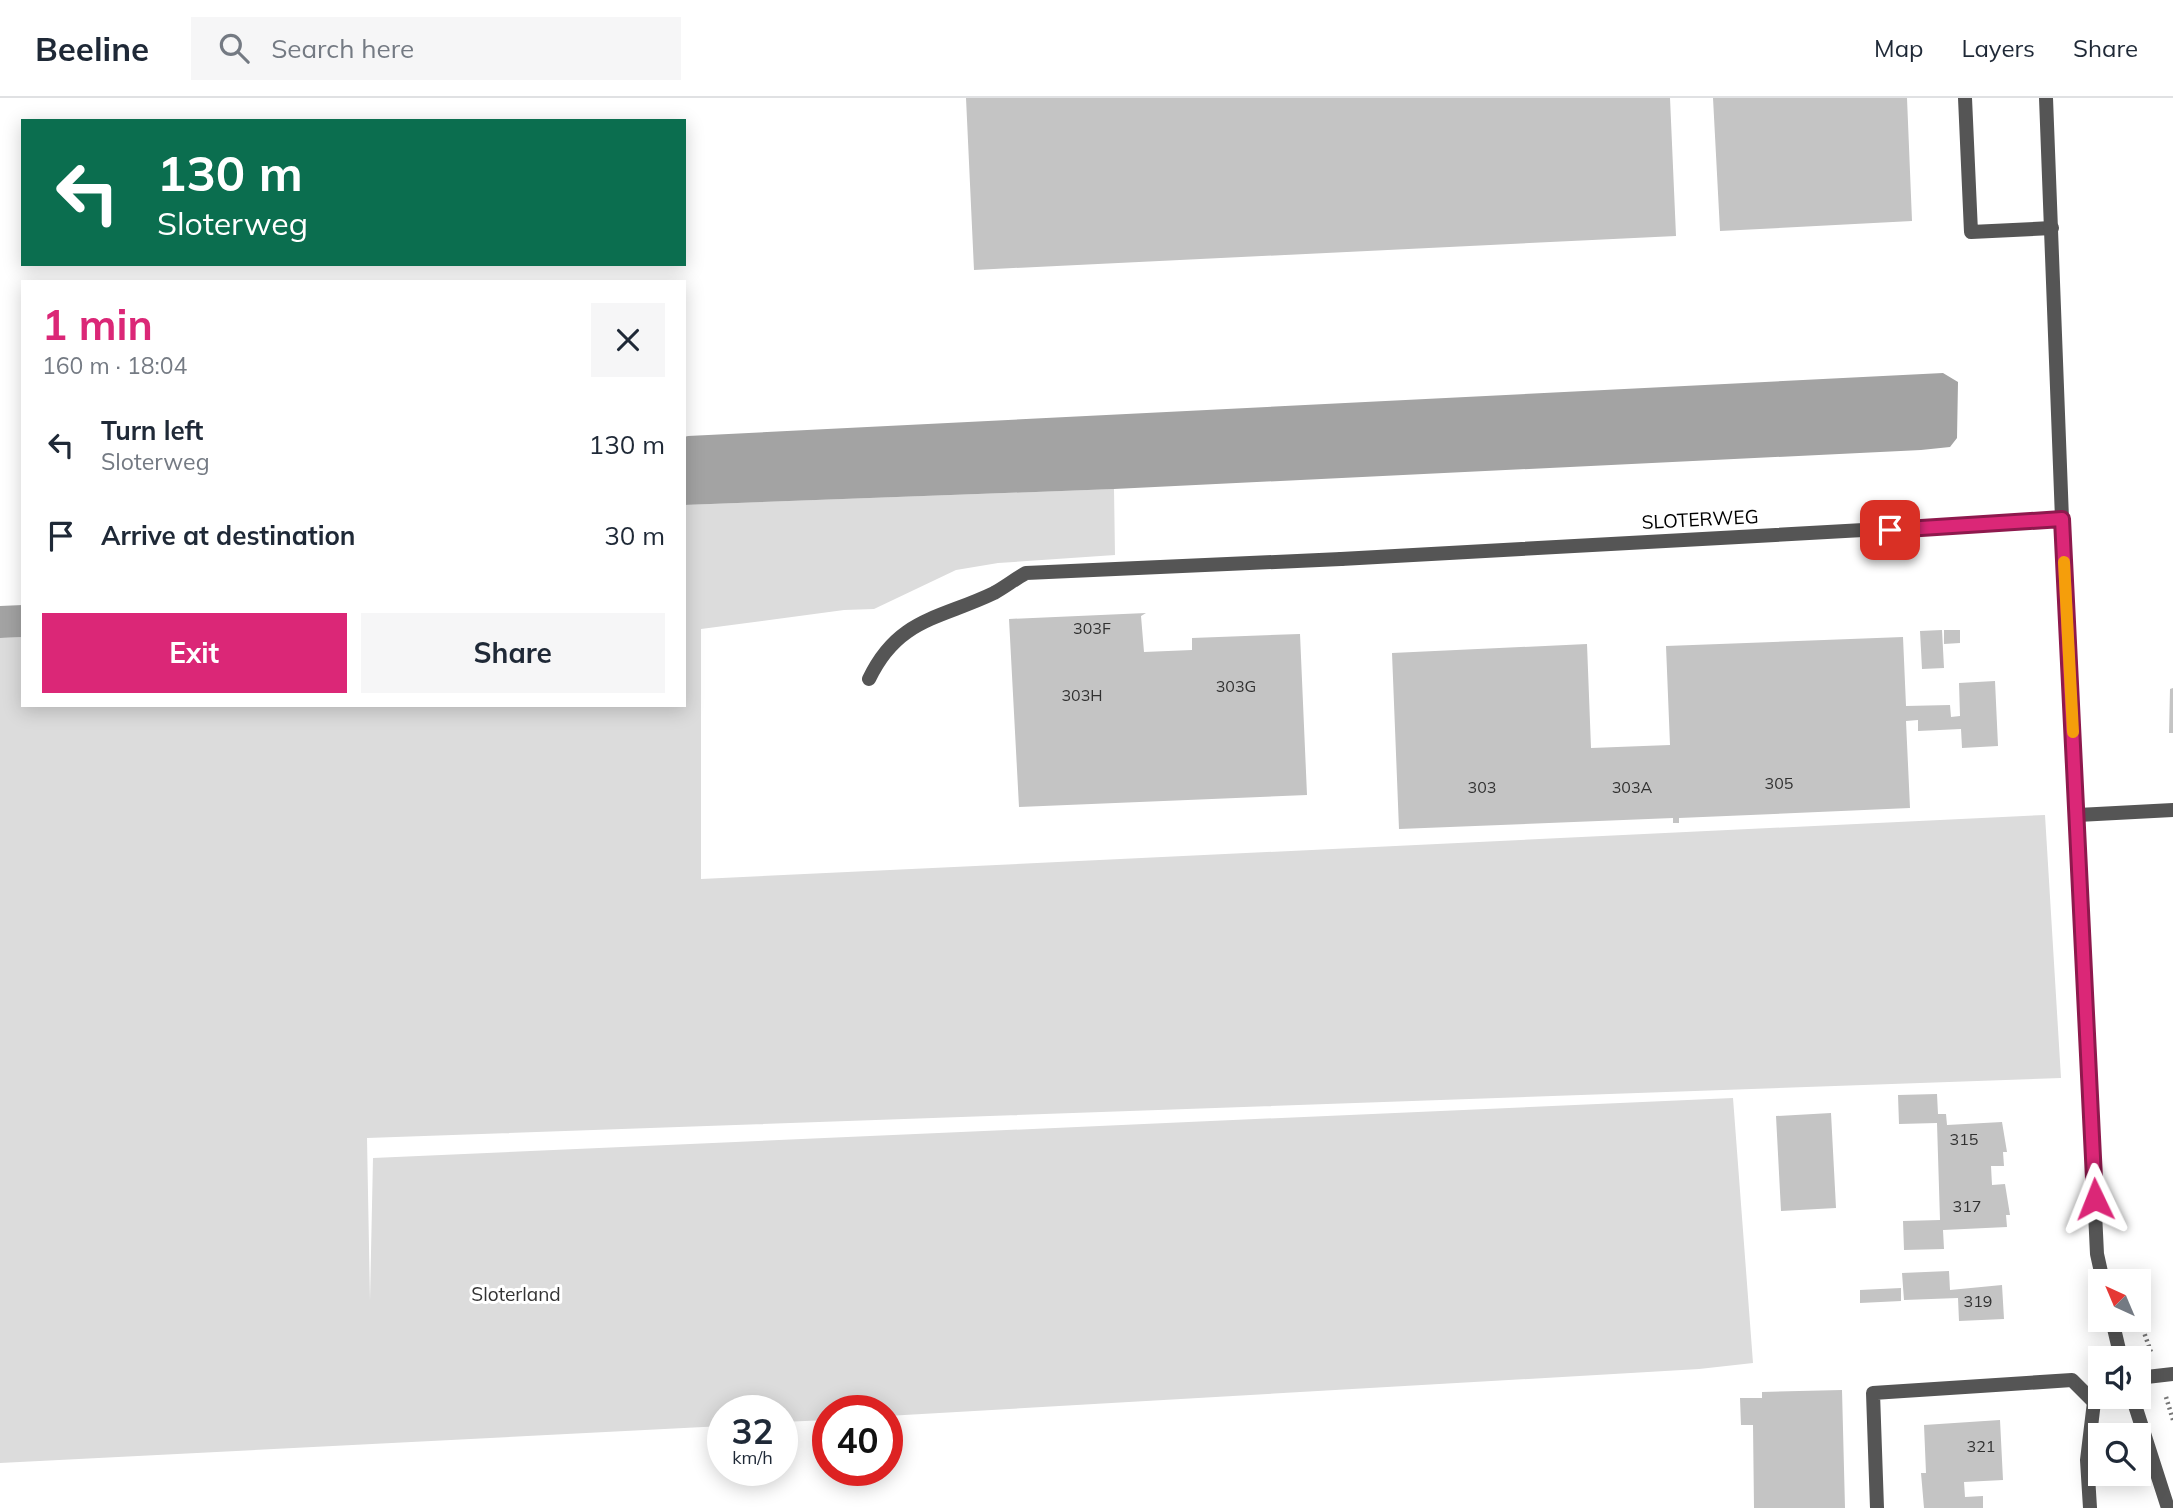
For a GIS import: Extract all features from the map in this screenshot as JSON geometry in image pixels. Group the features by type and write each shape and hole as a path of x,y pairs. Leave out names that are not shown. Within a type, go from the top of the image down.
{"street":[{"path":"1965,98 1971,232 2052,228"},
{"path":"2046,98 2062,519 2097,1254 2100,1269"},
{"name":"SLOTERWEG","path":"869,679 878,659 905,630 941,612 994,593 1026,573 1341,559 2062,519"},
{"path":"2078,815 2173,810"},
{"path":"2151,1377 2173,1374"},
{"path":"1877,1508 1873,1392 2072,1380 2088,1392"},
{"path":"2091,1508 2087,1460 2096,1409"},
{"path":"2136,1409 2168,1508"}],"green space":[{"name":"Sloterland","path":"1114,489 1115,555 998,563 956,570 874,609 844,610 701,629 701,879 2045,815 2061,1078 367,1138 370,1301 373,1158 1733,1098 1753,1363 1699,1369 903,1415 903,1395 812,1395 812,1421 798,1421 798,1395 707,1395 707,1427 0,1463 0,638 21,637 21,707 686,707 686,505"}],"shaded area":[{"path":"1943,373 1958,382 1957,438 1950,447 1114,489 686,505 688,436"},
{"path":"21,605 21,637 0,638 0,606"}],"building":[{"path":"966,98 1670,98 1676,236 974,270"},
{"path":"1713,98 1907,98 1912,221 1720,231"},
{"path":"1146,613 1141,616 1144,652 1192,650 1192,638 1300,634 1307,795 1019,807 1009,619"},
{"path":"1942,630 1944,668 1922,669 1920,631"},
{"path":"1944,630 1960,630 1960,643 1944,644"},
{"path":"1903,637 1906,706 1950,705 1951,717 1960,716 1959,683 1995,681 1998,746 1962,748 1961,729 1918,731 1918,720 1906,721 1910,808 1679,818 1679,823 1673,823 1673,818 1399,829 1392,653 1587,644 1591,748 1670,745 1666,646"},
{"path":"2173,688 2173,733 2169,733 2170,689"},
{"path":"1937,1094 1938,1114 1946,1114 1947,1125 2002,1122 2007,1152 2003,1152 2004,1166 1991,1166 1992,1185 2005,1184 2010,1215 2006,1215 2007,1227 1943,1230 1944,1249 1904,1250 1903,1221 1940,1220 1937,1123 1899,1124 1898,1095"},
{"path":"1831,1113 1836,1208 1781,1211 1776,1116"},
{"path":"1949,1271 1950,1290 2002,1285 2004,1319 1959,1321 1958,1298 1904,1300 1902,1273"},
{"path":"1901,1288 1901,1301 1860,1303 1860,1290"},
{"path":"1842,1390 1845,1508 1754,1508 1753,1425 1741,1425 1740,1398 1762,1398 1762,1392"},
{"path":"2000,1420 2003,1480 1964,1482 1965,1497 1983,1496 1983,1508 1924,1508 1921,1473 1926,1473 1924,1425"}],"slow traffic":[{"path":"2064,562 2073,732"}],"route":[{"path":"1890,530 2062,519 2095,1199"}]}
